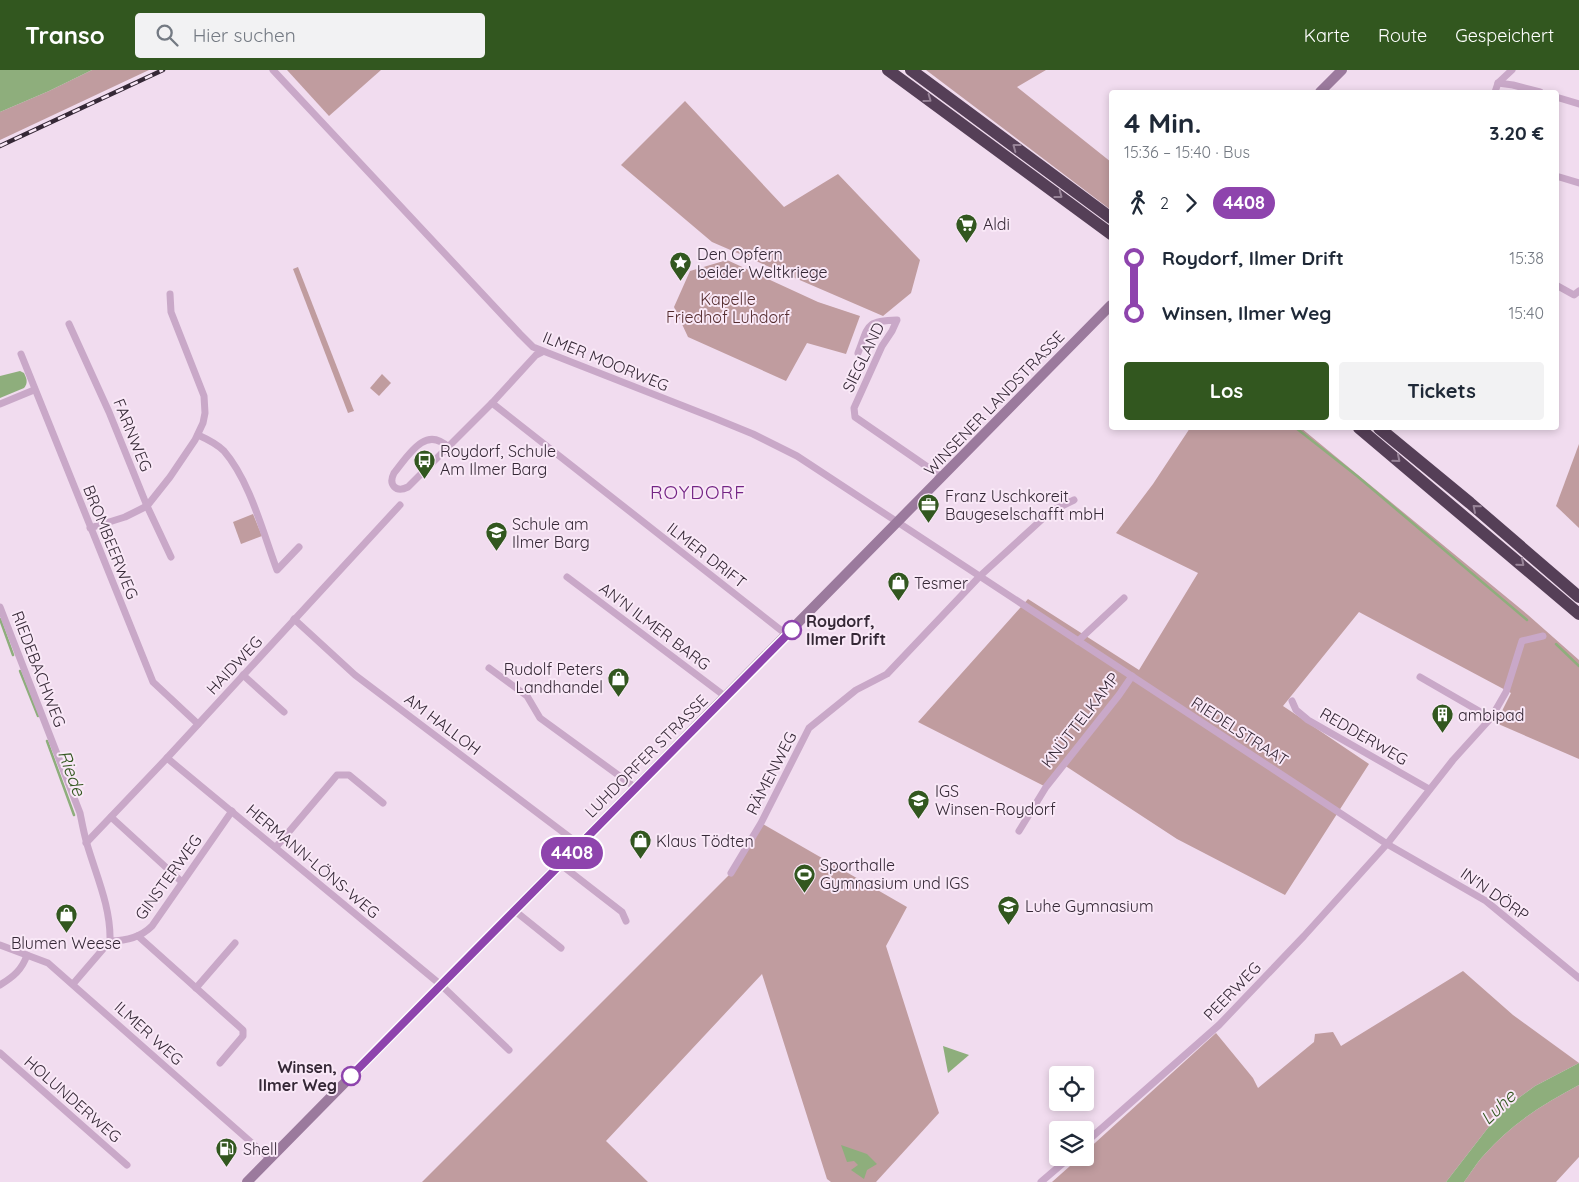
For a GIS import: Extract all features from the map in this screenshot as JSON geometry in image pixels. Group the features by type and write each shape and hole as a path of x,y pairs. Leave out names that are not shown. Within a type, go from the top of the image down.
{"highway":[{"path":"888,70 1109,233"},
{"path":"911,70 1109,217"},
{"path":"1361,430 1579,614"},
{"path":"1381,430 1579,597"}],"main road":[{"path":"1322,90 1342,70"},
{"name":"WINSENER LANDSTRASSE","path":"898,522 1109,307"},
{"name":"LUHDORFER STRASSE","path":"246,1182 898,522"}],"street":[{"name":"ILMER MOORWEG","path":"272,70 533,347 753,434 797,456 898,522"},
{"path":"1496,90 1498,83 1512,70"},
{"path":"1498,83 1532,90"},
{"path":"1559,98 1579,104"},
{"path":"1559,177 1579,183"},
{"path":"1559,287 1574,295 1579,291"},
{"path":"90,528 147,506 170,477 198,435 203,423 205,413 204,396 171,312 170,294"},
{"name":"SIEGLAND","path":"858,353 866,330 872,323 897,320 882,346 854,408 855,417 942,477"},
{"name":"FARNWEG","path":"69,324 109,412 147,506 171,557"},
{"path":"448,447 441,440 436,439 421,442 394,473 391,478 392,484 396,489 402,490 408,487 448,447 492,403 536,355 542,352"},
{"name":"BROMBEERWEG","path":"21,354 153,682 198,724"},
{"path":"0,404 34,390"},
{"name":"ILMER DRIFT","path":"492,403 787,635"},
{"path":"198,435 223,450 237,468 277,570 299,547"},
{"path":"980,576 1050,512 1074,500"},
{"name":"HAIDWEG","path":"86,843 400,505"},
{"name":"RIEDELSTRAAT","path":"898,522 1387,844"},
{"name":"RÄMENWEG","path":"731,873 761,823 809,728 856,690 887,674 980,576"},
{"name":"AN'N ILMER BARG","path":"567,577 726,696"},
{"path":"1078,641 1124,598"},
{"name":"RIEDEBACHWEG","path":"0,607 80,813 86,843 101,884 110,929 110,941"},
{"name":"AM HALLOH","path":"294,620 355,675 580,845"},
{"name":"PEERWEG","path":"1094,1136 1219,1025 1304,936 1387,844 1429,789 1491,718 1506,692 1522,641 1543,636"},
{"path":"489,668 527,696 540,718 636,788"},
{"path":"243,675 284,712"},
{"name":"KNÜTTELKAMP","path":"1019,831 1046,787 1132,676"},
{"path":"1420,677 1491,718"},
{"name":"REDDERWEG","path":"1292,700 1296,710 1308,720 1429,789"},
{"name":"HERMANN-LÖNS-WEG","path":"167,758 441,985 509,1050"},
{"path":"276,847 337,775 349,775 383,803"},
{"name":"GINSTERWEG","path":"110,941 120,941 138,936 152,926 232,811"},
{"path":"111,817 182,882"},
{"name":"IN'N DÖRP","path":"1387,844 1486,901 1579,978"},
{"path":"560,864 622,912 626,921"},
{"path":"514,911 561,948"},
{"path":"138,936 243,1030 243,1036 220,1063"},
{"path":"72,984 110,941"},
{"path":"196,988 235,943"},
{"name":"ILMER WEG","path":"0,945 48,963 270,1159"},
{"path":"0,985 13,977 23,965 27,955"},
{"name":"HOLUNDERWEG","path":"0,1053 127,1165"},
{"path":"1042,1182 1060,1166"}],"green space":[{"path":"92,70 149,70 0,140 0,112"},
{"path":"287,70 381,70 329,116"},
{"path":"926,70 1046,70 1017,87 1109,160 1109,208"},
{"path":"685,101 784,207 838,174 920,260 911,293 883,316 712,242 621,165"},
{"name":"Kapelle Friedhof Luhdorf","path":"727,260 818,302 860,316 846,354 807,343 786,381 688,337 674,307 690,271"},
{"path":"298,267 354,411 348,413 293,269"},
{"path":"382,374 391,383 379,396 370,388"},
{"path":"1189,430 1303,430 1528,615 1579,660 1579,759 1496,723 1511,693 1359,612 1283,706 1369,764 1285,895 1177,839 1064,765 1046,787 918,722 1028,599 1139,670 1198,573 1116,533 1153,484"},
{"path":"1579,444 1579,528 1556,506"},
{"path":"253,514 262,536 241,544 233,522"},
{"path":"761,823 907,907 886,946 939,1113 876,1182 831,1182 827,1179 762,974 606,1141 648,1182 422,1182 731,873"},
{"path":"1463,971 1513,1015 1579,1063 1535,1086 1501,1111 1446,1182 1052,1182 1070,1166 1094,1166 1094,1144 1216,1033 1253,1078 1258,1088 1314,1042 1315,1034 1333,1032 1341,1046"},
{"path":"1579,1085 1579,1157 1556,1182 1464,1182 1482,1157 1506,1133 1541,1107"}],"shaded area":[{"path":"0,70 92,70 0,112"},
{"path":"20,371 24,373 26,379 24,388 0,398 0,376"},
{"path":"943,1046 969,1055 948,1073"},
{"path":"1579,1063 1579,1085 1541,1107 1506,1133 1482,1157 1464,1182 1446,1182 1501,1111 1535,1086"},
{"path":"841,1145 867,1154 877,1164 867,1170 864,1179 851,1170 858,1165 854,1161 847,1162"}],"waterway":[{"path":"1299,430 1357,476 1527,620"},
{"name":"Riede","path":"0,619 13,655"},
{"path":"1556,644 1579,666"},
{"name":"Riede","path":"20,671 38,716"},
{"name":"Riede","path":"47,741 74,815"}],"railway":[{"path":"0,146 163,70"}],"bus line":[{"name":"4408","path":"351,1076 792,630"}],"place":[{"name":"Aldi","path":"967,243"},
{"name":"Den Opfern beider Weltkriege","path":"681,282"},
{"name":"Roydorf, Schule Am Ilmer Barg","path":"424,479"},
{"name":"Franz Uschkoreit Baugeselschafft mbH","path":"929,524"},
{"name":"Schule am Ilmer Barg","path":"496,552"},
{"name":"Tesmer","path":"898,602"},
{"name":"Roydorf, Ilmer Drift","path":"792,630"},
{"name":"Rudolf Peters Landhandel","path":"619,697"},
{"name":"ambipad","path":"1442,734"},
{"name":"IGS Winsen-Roydorf","path":"919,819"},
{"name":"Klaus Tödten","path":"640,860"},
{"name":"Sporthalle Gymnasium und IGS","path":"804,893"},
{"name":"Luhe Gymnasium","path":"1009,925"},
{"name":"Blumen Weese","path":"66,933"},
{"name":"Winsen, Ilmer Weg","path":"351,1076"},
{"name":"Shell","path":"227,1168"}],"district":[{"name":"ROYDORF","path":"698,492"}],"water label":[{"name":"Luhe","path":"1498,1107"}]}
